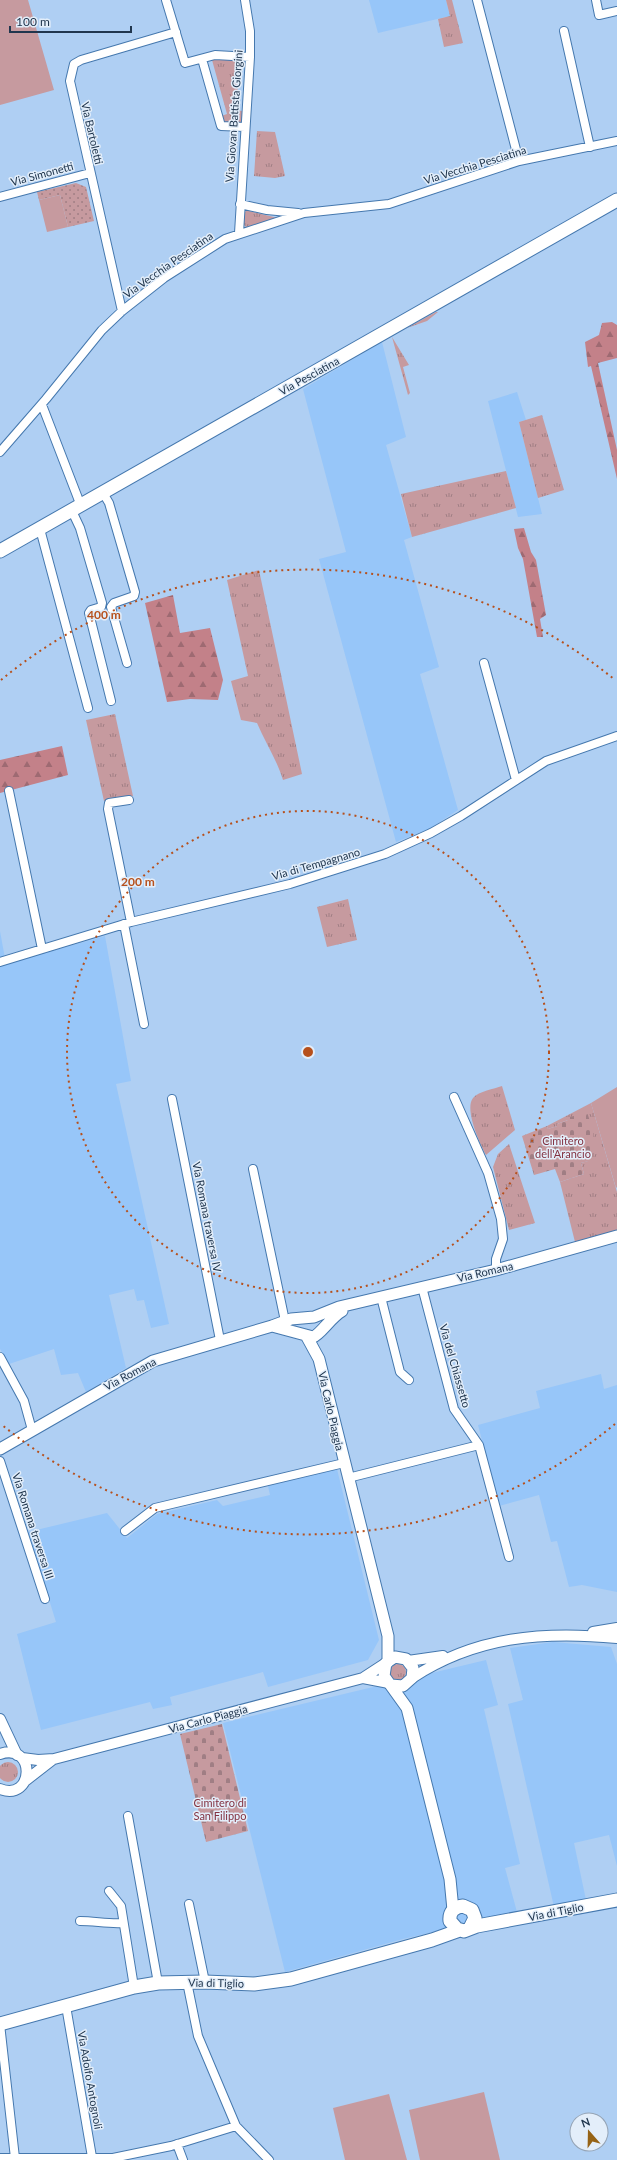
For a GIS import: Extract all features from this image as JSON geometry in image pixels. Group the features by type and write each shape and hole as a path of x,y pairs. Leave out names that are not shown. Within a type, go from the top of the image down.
{"main road":[{"name":"Via Pesciatina","path":"0,551 617,200"},
{"name":"Via Romana","path":"0,1449 145,1365 167,1356 285,1321 311,1318 331,1310 496,1270 617,1236"},
{"name":"Via Romana","path":"272,1326 313,1337 320,1332 333,1317 351,1305"},
{"path":"305,1336 301,1324 311,1318 320,1324 320,1332"},
{"name":"Via Carlo Piaggia","path":"320,1332 319,1359 388,1636 387,1662 384,1672 390,1684 407,1708 450,1878 459,1898 470,1910"},
{"name":"Via Carlo Piaggia","path":"305,1336 319,1359"},
{"path":"388,1636 413,1670 410,1681 407,1708"},
{"path":"387,1662 392,1658 405,1659"},
{"path":"390,1684 400,1687 410,1681"},
{"name":"Via Carlo Piaggia","path":"450,1878 451,1916"},
{"name":"Via di Tiglio","path":"0,2024 134,1987 158,1983 205,1982 254,1984 291,1979 432,1940 465,1929 617,1900"},
{"path":"432,1940 459,1906 470,1910 494,1923"},
{"path":"451,1916 454,1927 465,1929 474,1922 470,1910"}],"street":[{"path":"166,0 185,63 215,55 250,57"},
{"name":"Via Giovan Battista Giorgini","path":"239,233 250,57 250,31 245,0"},
{"path":"477,0 519,161"},
{"path":"596,0 599,15 617,11"},
{"path":"564,31 590,147"},
{"name":"Via Bartoletti","path":"122,311 70,81 74,64 81,60 176,32"},
{"path":"202,58 221,126 245,127"},
{"name":"Via Vecchia Pesciatina","path":"0,452 42,405 98,335 122,311 203,252 239,233 304,213 388,204 519,161 617,141"},
{"name":"Via Simonetti","path":"0,197 90,173"},
{"path":"240,204 266,210 304,213"},
{"path":"42,405 77,508 80,528 102,603 101,607 91,610 89,613 111,701"},
{"path":"103,492 109,503 135,592 134,596 114,603 111,607 127,663"},
{"path":"40,529 88,708"},
{"path":"484,663 516,780"},
{"name":"Via di Tempagnano","path":"0,962 127,923 290,884 384,854 460,816 546,761 617,736"},
{"path":"9,791 42,949"},
{"path":"129,800 109,804 108,809 144,1024"},
{"path":"454,1097 488,1173 501,1219 504,1238 496,1259 496,1270"},
{"name":"Via Romana traversa IV","path":"172,1099 220,1340"},
{"path":"252,1168 285,1321"},
{"name":"Via del Chiassetto","path":"422,1287 454,1409 479,1444 509,1557"},
{"path":"381,1297 400,1372 409,1380"},
{"path":"0,1357 24,1401 32,1430"},
{"path":"348,1478 479,1444"},
{"name":"Via Romana traversa III","path":"0,1461 46,1599"},
{"name":"Via Carlo Piaggia","path":"125,1531 155,1508 344,1463"},
{"path":"405,1659 453,1655 520,1638 575,1635 617,1628"},
{"path":"575,1635 617,1638"},
{"path":"410,1681 453,1655"},
{"path":"363,1678 387,1662"},
{"path":"363,1678 390,1684"},
{"name":"Via Carlo Piaggia","path":"0,1754 6,1752 20,1757 38,1760 54,1759 363,1678"},
{"path":"0,1719 27,1769 25,1781"},
{"name":"Via Carlo Piaggia","path":"0,1789 9,1791 15,1790 54,1759"},
{"path":"128,1816 158,1983"},
{"path":"109,1891 121,1906 134,1987"},
{"path":"189,1904 205,1982"},
{"path":"80,1921 107,1924 123,1923"},
{"path":"187,1982 198,2036 236,2126 269,2160"},
{"name":"Via Adolfo Antognoli","path":"66,2006 92,2158"},
{"path":"0,2024 15,2158"},
{"path":"0,2158 105,2159 177,2144 236,2126"},
{"path":"177,2144 183,2160"}],"shaded area":[{"path":"369,0 446,0 450,16 378,33"},
{"path":"382,342 406,437 386,445 412,537 404,540 439,667 420,674 458,810 429,829 396,842 319,559 346,552 303,389"},
{"path":"517,392 526,420 519,422 542,514 518,517 488,401"},
{"path":"0,931 6,964 105,936 131,1081 116,1084 169,1324 151,1328 144,1300 137,1301 134,1289 109,1295 126,1368 86,1392 78,1373 61,1375 54,1349 9,1364 0,1349"},
{"path":"601,1374 604,1389 617,1385 617,1592 582,1585 569,1587 557,1541 551,1542 539,1495 499,1506 478,1425 540,1408 536,1391"},
{"path":"337,1469 379,1640 368,1660 268,1687 263,1672 170,1697 172,1705 153,1709 150,1702 41,1730 17,1634 56,1622 28,1532 107,1513 127,1538 157,1514 217,1500 223,1506 270,1495 268,1486"},
{"path":"553,1642 611,1647 617,1664 617,1866 609,1835 574,1843 586,1900 554,1907 508,1704 523,1700 510,1648"},
{"path":"486,1660 498,1705 484,1709 520,1864 505,1868 517,1912 403,1939 285,1972 223,1723"}],"green space":[{"path":"0,0 28,0 54,90 0,105"},
{"path":"446,0 452,0 463,43 444,47 438,19 450,16"},
{"path":"217,58 240,59 236,110 242,111 242,124 223,124 221,116 227,114 212,60"},
{"path":"257,131 275,132 285,176 275,178 254,176"},
{"path":"76,183 86,187 94,221 68,227 60,195 39,200 37,192"},
{"path":"60,195 68,227 47,232 39,200"},
{"path":"246,211 278,218 246,227 244,225 244,213"},
{"path":"438,312 427,321 407,328"},
{"path":"612,322 617,325 617,358 598,363 617,450 617,479 591,366 588,367 585,342 599,335 602,323"},
{"path":"392,337 409,365 403,367 410,393 408,395"},
{"path":"542,415 564,490 538,498 519,422"},
{"path":"506,471 516,508 412,537 401,494"},
{"path":"524,528 531,552 536,560 546,615 540,619 543,637 537,637 523,559 518,548 514,529"},
{"path":"259,570 302,774 283,780 278,765 257,723 241,720 231,681 248,676 227,580"},
{"path":"173,595 180,633 210,628 223,680 218,700 190,699 167,702 145,603"},
{"path":"115,714 133,796 104,801 86,720"},
{"path":"62,746 68,775 0,793 0,760"},
{"path":"348,899 357,940 327,947 317,907"},
{"path":"502,1086 515,1130 486,1155 474,1126 470,1110 471,1103 473,1098 479,1094"},
{"path":"617,1087 617,1187 616,1188 591,1103"},
{"path":"591,1103 617,1192 617,1232 575,1242 560,1182 584,1174 581,1163 588,1161 568,1120 548,1129 547,1126"},
{"name":"Cimitero dell'Arancio","path":"587,1112 593,1131 593,1153 587,1155 589,1161 581,1163 584,1174 560,1182 555,1169 534,1175 522,1136 547,1126 548,1129 557,1126 557,1124 568,1120 567,1118"},
{"path":"509,1144 535,1223 509,1230 493,1167 498,1154"},
{"path":"398,1664 405,1669 406,1672 401,1679 398,1680 391,1675 390,1672 395,1665"},
{"name":"Cimitero di San Filippo","path":"222,1724 248,1831 206,1842 180,1734"},
{"path":"8,1762 15,1765 18,1772 15,1779 8,1782 1,1779 -2,1772 1,1765"},
{"path":"484,2092 500,2160 420,2160 409,2110"},
{"path":"389,2094 407,2160 345,2160 333,2108"}]}
